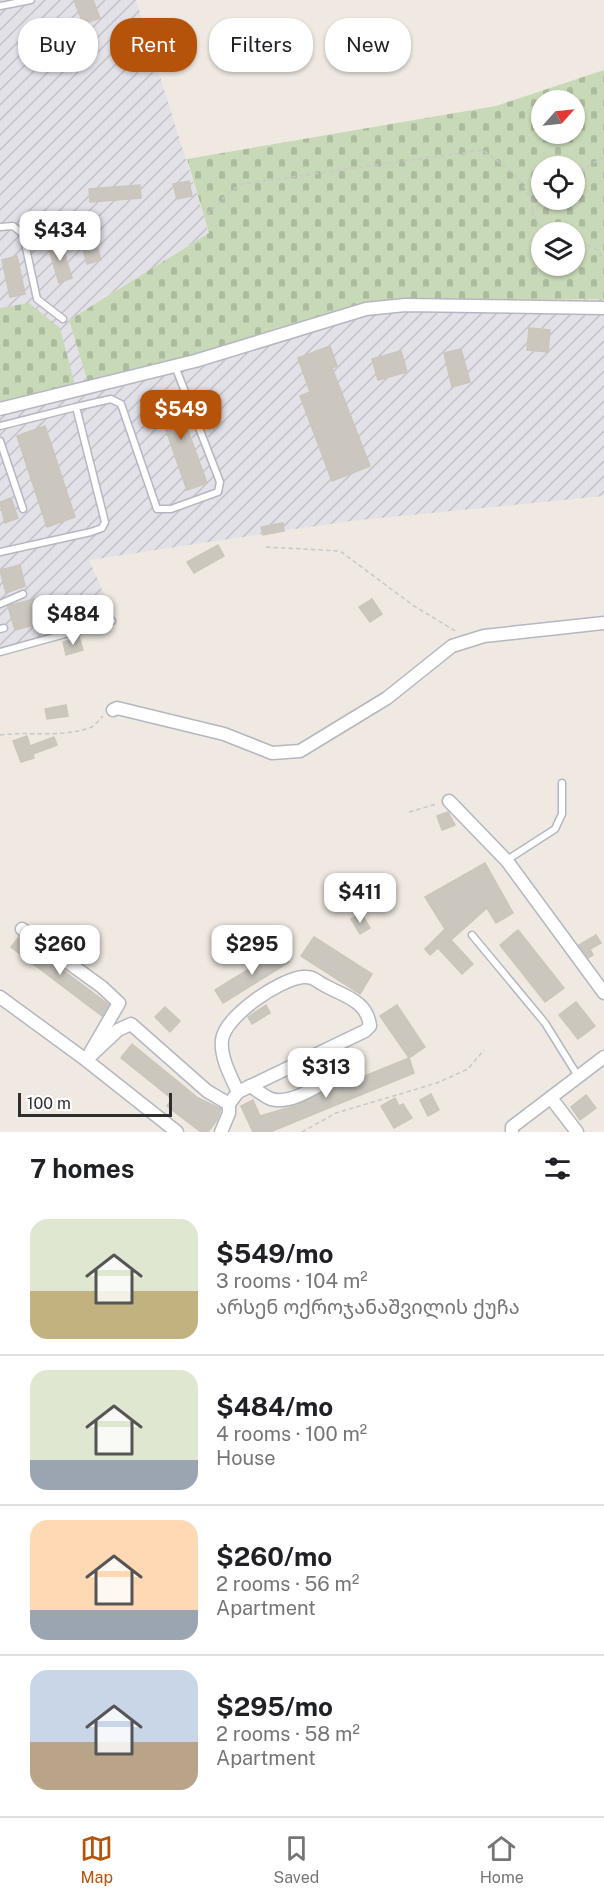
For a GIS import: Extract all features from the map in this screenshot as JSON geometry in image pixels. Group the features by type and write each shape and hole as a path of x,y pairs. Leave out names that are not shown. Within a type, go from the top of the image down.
{"street":[{"path":"0,409 175,366 366,309 405,305 604,308"},
{"path":"109,712 117,708 224,734 272,753 300,751 387,698 452,646 484,636 604,623"},
{"path":"449,801 507,861 604,993"},
{"path":"22,929 102,987 119,1003 86,1060"},
{"path":"221,1132 229,1113 229,1104 238,1092 364,1031 370,1026 366,1013 358,1003 312,977 301,977 281,984 237,1016 222,1037 222,1050 238,1092"},
{"path":"0,998 86,1060 177,1132"},
{"path":"86,1060 118,1030 131,1024 207,1090 229,1104"},
{"path":"512,1132 512,1127 579,1077 602,1063"},
{"path":"250,1086 272,1099 285,1098 299,1095 333,1077"},
{"path":"551,1098 577,1132"}],"lane":[{"path":"0,6 31,0"},
{"path":"0,227 13,226 23,234 37,299 63,319"},
{"path":"0,426 111,399 121,404 157,509 171,509 218,492 220,482 175,366"},
{"path":"0,552 102,528 105,522 76,407"},
{"path":"0,441 23,509"},
{"path":"0,604 23,594"},
{"path":"0,652 112,621"},
{"path":"507,861 555,829 562,814 562,783"},
{"path":"472,935 545,1023 579,1077"}],"path":[{"path":"200,219 220,206 227,193 242,184 483,150 520,181 528,194 532,216 538,222"},
{"path":"585,168 604,157"},
{"path":"532,216 536,210"},
{"path":"585,244 596,249 604,259"},
{"path":"266,547 340,551 414,606 471,640"},
{"path":"0,735 22,732 34,735 90,728 109,712"},
{"path":"409,812 449,801"},
{"path":"302,1132 336,1113 437,1083 468,1069 484,1050"}],"shaded area":[{"path":"0,0 136,0 142,18 110,18 110,72 159,72 209,233 69,320 89,386 371,301 604,299 604,496 350,521 89,560 117,624 0,653"}],"green space":[{"path":"604,70 604,299 371,301 89,386 69,320 209,233 187,159 496,106 531,94 531,144 585,144 585,90 544,90"},
{"path":"29,303 60,328 75,385 0,405 0,308"}],"building":[{"path":"74,0 93,0 100,18 81,18"},
{"path":"189,181 192,196 177,199 173,184"},
{"path":"140,185 141,198 90,202 89,189"},
{"path":"91,223 101,260 87,264 77,227"},
{"path":"61,242 72,278 59,283 48,246"},
{"path":"17,256 25,294 10,297 2,260"},
{"path":"529,328 550,330 548,352 527,350"},
{"path":"330,346 337,366 332,368 370,466 332,481 300,396 310,392 298,358"},
{"path":"461,349 470,382 452,387 444,353"},
{"path":"401,351 407,372 378,380 372,359"},
{"path":"174,392 207,483 187,490 155,399"},
{"path":"45,426 75,517 47,527 17,436"},
{"path":"11,498 18,518 5,523 0,502"},
{"path":"283,523 284,531 263,535 261,527"},
{"path":"218,545 224,556 194,573 187,562"},
{"path":"20,565 25,586 6,593 0,570"},
{"path":"45,596 48,609 77,601 80,613 15,630 8,606"},
{"path":"372,599 382,614 370,622 359,607"},
{"path":"79,637 83,650 66,655 63,642"},
{"path":"66,705 68,716 47,719 45,709"},
{"path":"27,736 30,746 54,737 57,745 33,754 34,758 21,762 13,741"},
{"path":"448,812 455,825 442,830 437,816"},
{"path":"485,863 513,913 496,923 487,908 451,940 473,964 462,974 438,948 430,955 425,949 445,929 425,897"},
{"path":"361,913 370,928 360,934 351,919"},
{"path":"518,930 564,988 545,1002 500,945"},
{"path":"596,935 601,943 590,949 593,955 588,958 579,945"},
{"path":"19,937 109,1005 102,1016 11,947"},
{"path":"314,937 372,974 360,994 301,956"},
{"path":"281,949 289,962 223,1003 215,990"},
{"path":"576,1002 595,1026 578,1039 559,1015"},
{"path":"266,1005 270,1013 252,1024 248,1017"},
{"path":"397,1005 425,1047 409,1058 380,1016"},
{"path":"165,1007 180,1021 170,1032 155,1017"},
{"path":"132,1044 198,1098 221,1109 217,1120 208,1132 201,1132 167,1106 172,1099 121,1058"},
{"path":"409,1058 414,1073 270,1132 253,1132 241,1106 253,1100 260,1116 298,1105 337,1085"},
{"path":"431,1094 439,1110 428,1116 420,1100"},
{"path":"586,1095 596,1108 580,1120 571,1107"},
{"path":"395,1098 399,1106 403,1104 412,1118 394,1128 381,1106"}]}
